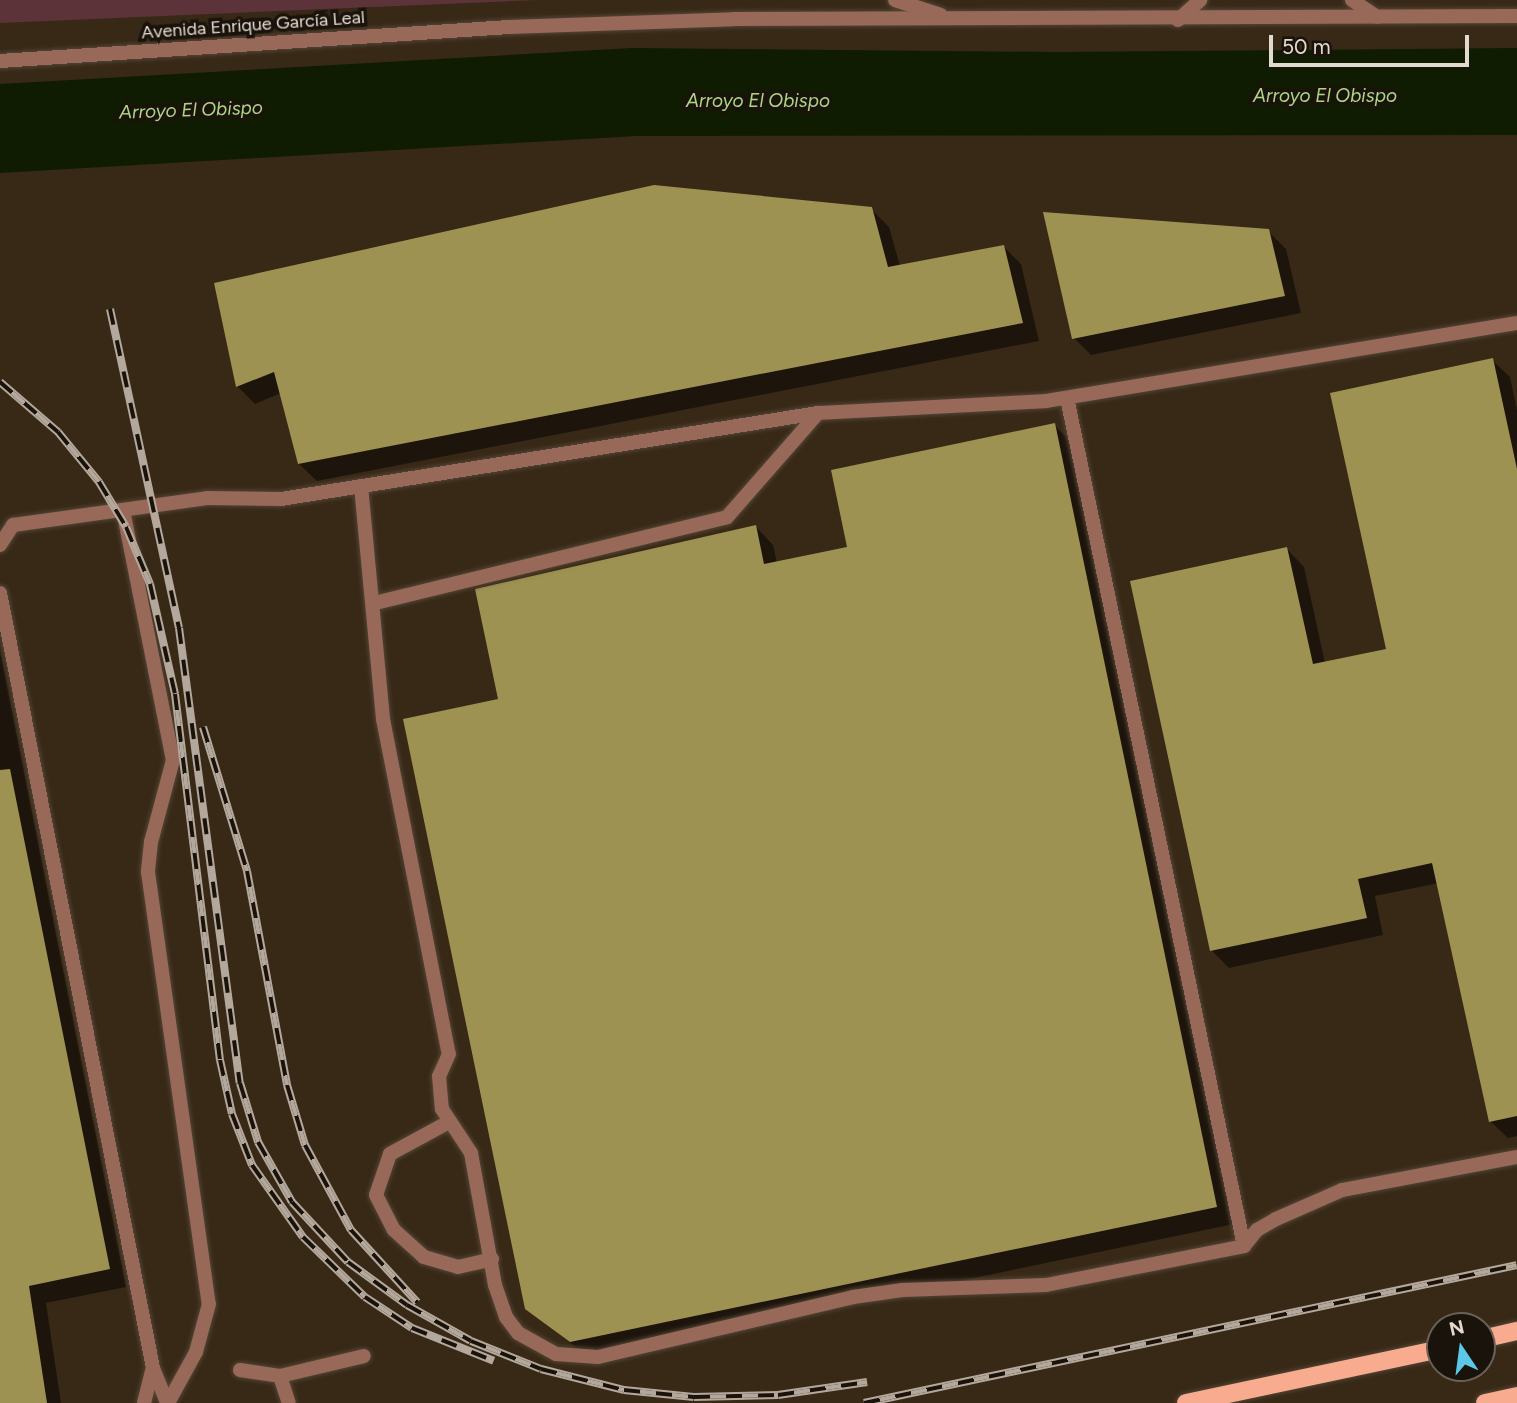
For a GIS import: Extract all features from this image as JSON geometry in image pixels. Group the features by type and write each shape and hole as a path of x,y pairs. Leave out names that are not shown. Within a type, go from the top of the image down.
{"main road":[{"path":"1496,1336 1517,1331"},
{"path":"1186,1403 1426,1352"},
{"path":"1485,1403 1517,1396"}],"street":[{"path":"895,0 941,15"},
{"path":"1178,20 1200,0"},
{"path":"1352,0 1377,17"},
{"name":"Avenida Enrique García Leal","path":"0,61 509,27 941,15 1178,20 1517,16"},
{"path":"0,545 13,525 207,498 281,499 818,413 1067,398 1517,323"},
{"path":"1067,398 1244,1246"},
{"path":"375,603 727,517 818,413"},
{"path":"361,486 375,603 383,719 449,1054 439,1076 447,1123 471,1153 500,1301 518,1333 556,1354 581,1359 853,1297 1046,1285 1244,1246 1257,1230 1276,1219 1342,1190 1517,1157"},
{"path":"123,510 173,760 151,842 148,872 209,1304 197,1352 168,1403"},
{"path":"0,593 153,1368 168,1403"},
{"path":"447,1123 390,1154 376,1195 394,1230 424,1257 458,1267 492,1259"},
{"path":"240,1370 279,1376 364,1356"},
{"path":"144,1403 153,1368"},
{"path":"279,1376 289,1403"}],"shaded area":[{"path":"0,0 537,0 0,23"}],"water":[{"name":"Arroyo El Obispo","path":"632,48 1056,52 1517,48 1517,135 636,136 0,173 0,84"}],"building":[{"path":"654,185 872,207 888,267 1004,245 1023,323 298,464 274,372 236,387 214,283"},
{"path":"1043,212 1269,229 1285,296 1072,339"},
{"path":"1493,358 1517,469 1517,1116 1489,1122 1432,863 1358,879 1367,918 1210,951 1130,581 1287,547 1313,664 1386,649 1330,393"},
{"path":"1055,423 1217,1207 570,1342 525,1309 403,719 498,699 475,589 756,525 764,564 847,547 831,470"},
{"path":"10,769 110,1269 29,1286 47,1403 0,1403 0,770"}],"railway":[{"path":"110,309 179,628 240,1083 258,1142 292,1202 348,1262 407,1305 471,1341 541,1369 624,1390 694,1397 778,1395 867,1382"},
{"path":"0,382 58,432 99,482 126,527 150,584 175,694 220,1060 232,1114 252,1165 303,1237 365,1297 412,1328 494,1361"},
{"path":"203,727 247,871 287,1085 305,1145 351,1230 417,1302"},
{"path":"864,1403 1517,1265"}]}
